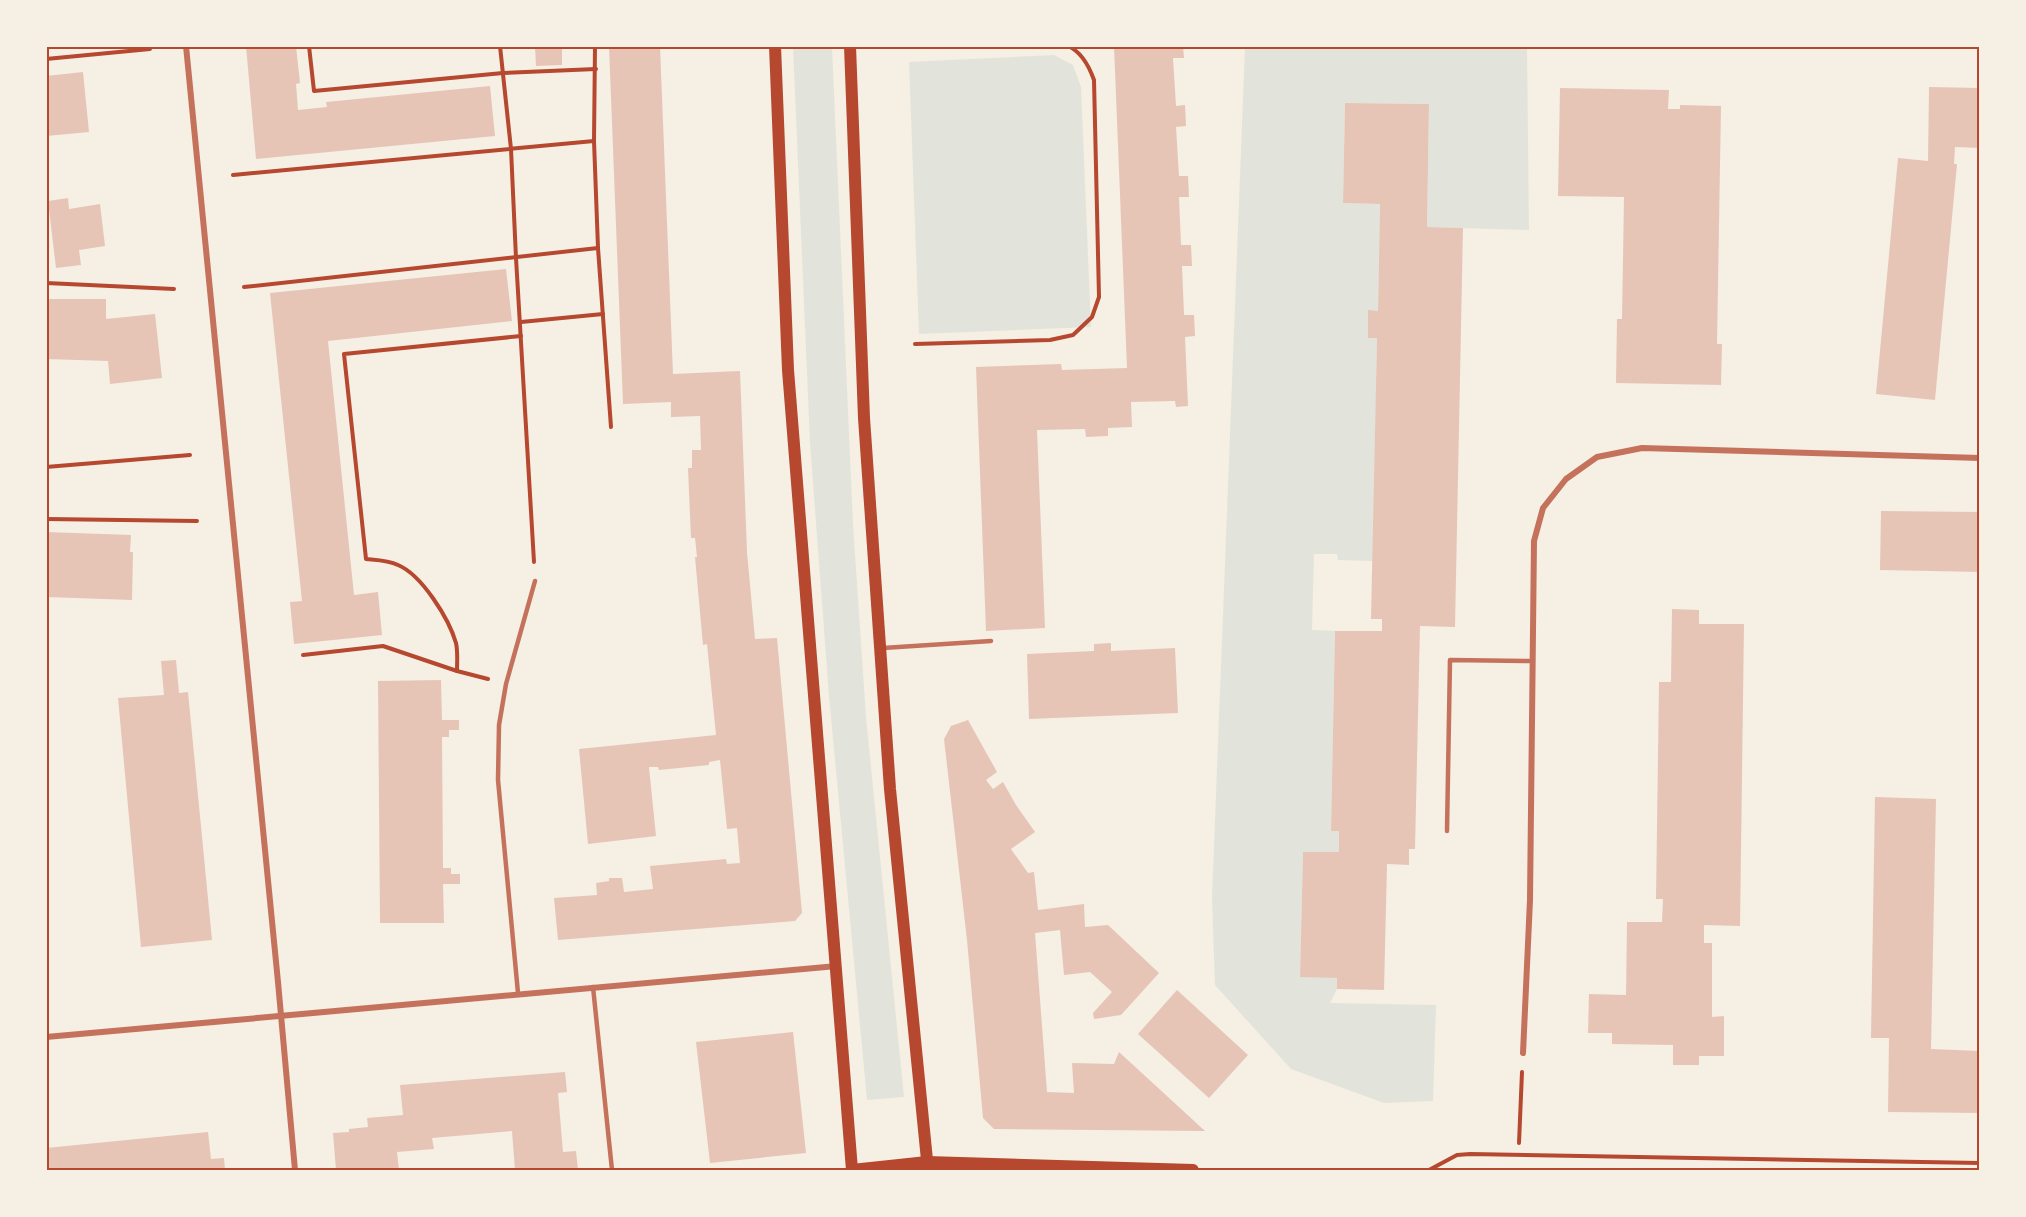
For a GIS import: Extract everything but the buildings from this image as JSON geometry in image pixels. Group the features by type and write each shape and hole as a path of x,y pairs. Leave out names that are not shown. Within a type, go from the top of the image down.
{"main road":[{"path":"775,46 788,370 852,1170 928,1166 1193,1170"},
{"path":"850,46 864,418 880,648 890,789 928,1166"}],"street":[{"path":"186,46 295,1170"},
{"path":"1523,1053 1530,900 1534,541 1543,508 1566,479 1597,457 1642,448 1980,458"},
{"path":"46,1037 837,966"}],"lane":[{"path":"518,993 498,780 499,725 506,684 535,581"},
{"path":"880,648 991,641"},
{"path":"1447,831 1450,660 1533,661"},
{"path":"593,987 612,1170"}],"path":[{"path":"309,46 314,92 503,73 596,69"},
{"path":"500,46 511,149 535,581"},
{"path":"595,46 594,141 598,248 611,427"},
{"path":"902,47 924,46"},
{"path":"915,344 1050,340 1073,334 1092,317 1099,297 1094,80 1089,65 1073,48 1068,46"},
{"path":"46,59 150,49"},
{"path":"233,175 594,141"},
{"path":"244,287 598,248"},
{"path":"46,283 174,289"},
{"path":"521,322 603,314"},
{"path":"457,671 456,645 449,623 435,600 415,577 401,566 366,559 344,354 521,336"},
{"path":"46,467 190,455"},
{"path":"46,519 197,521"},
{"path":"303,655 383,646 457,671 506,684"},
{"path":"1519,1143 1523,1053"},
{"path":"1429,1170 1457,1155 1470,1154 1980,1163"}],"shaded area":[{"path":"793,47 832,47 853,524 866,717 904,1097 867,1100 829,696 810,443"},
{"path":"1245,47 1527,47 1529,230 1427,227 1429,104 1345,103 1343,203 1380,204 1378,311 1368,311 1368,338 1377,338 1373,561 1338,560 1337,554 1314,554 1312,630 1335,631 1331,831 1339,831 1339,852 1303,852 1300,976 1337,978 1337,989 1330,1003 1436,1005 1433,1101 1384,1103 1291,1069 1215,985 1212,898"},
{"path":"1054,55 1073,65 1081,87 1091,327 919,334 909,62"}]}
